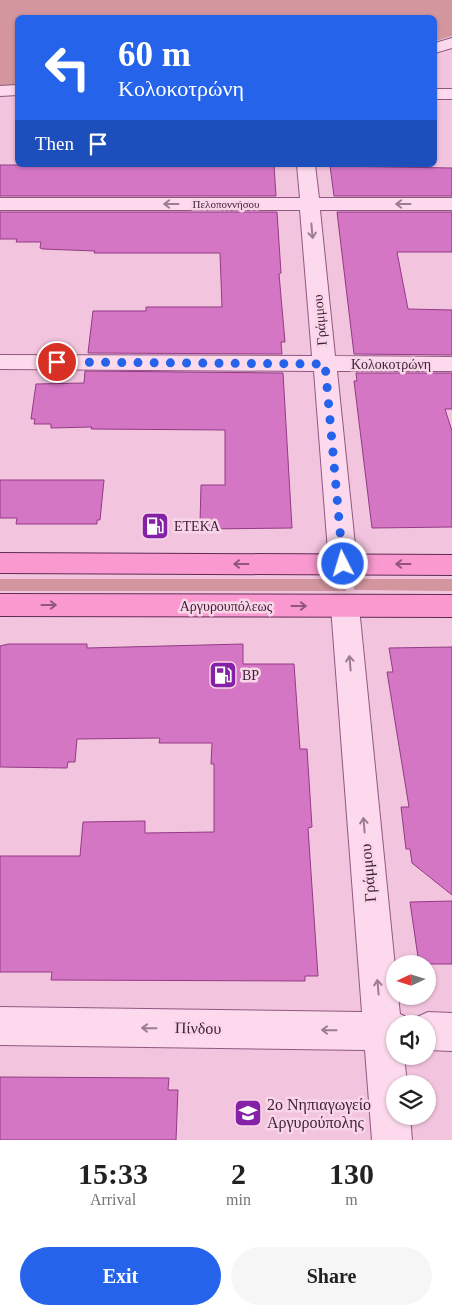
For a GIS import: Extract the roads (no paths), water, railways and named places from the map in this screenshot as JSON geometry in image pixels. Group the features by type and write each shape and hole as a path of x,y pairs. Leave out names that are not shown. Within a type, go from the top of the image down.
{"main road":[{"path":"0,563 452,564"},
{"name":"Αργυρουπόλεως","path":"0,605 452,606"}],"street":[{"path":"437,47 452,43"},
{"path":"0,91 15,90"},
{"path":"437,94 452,94"},
{"name":"Γράμμου","path":"306,167 343,564"},
{"name":"Πελοποννήσου","path":"0,204 452,204"},
{"name":"Κολοκοτρώνη","path":"0,362 452,364"},
{"name":"Γράμμου","path":"344,607 387,1015"},
{"name":"Πίνδου","path":"0,1026 386,1031"},
{"path":"436,1031 452,1032"},
{"name":"Γράμμου","path":"390,1065 392,1140"}],"place":[{"name":"ΕΤΕΚΑ","path":"155,526"},
{"name":"BP","path":"223,675"},
{"name":"2ο Νηπιαγωγείο Αργυρούπολης","path":"248,1113"}]}
